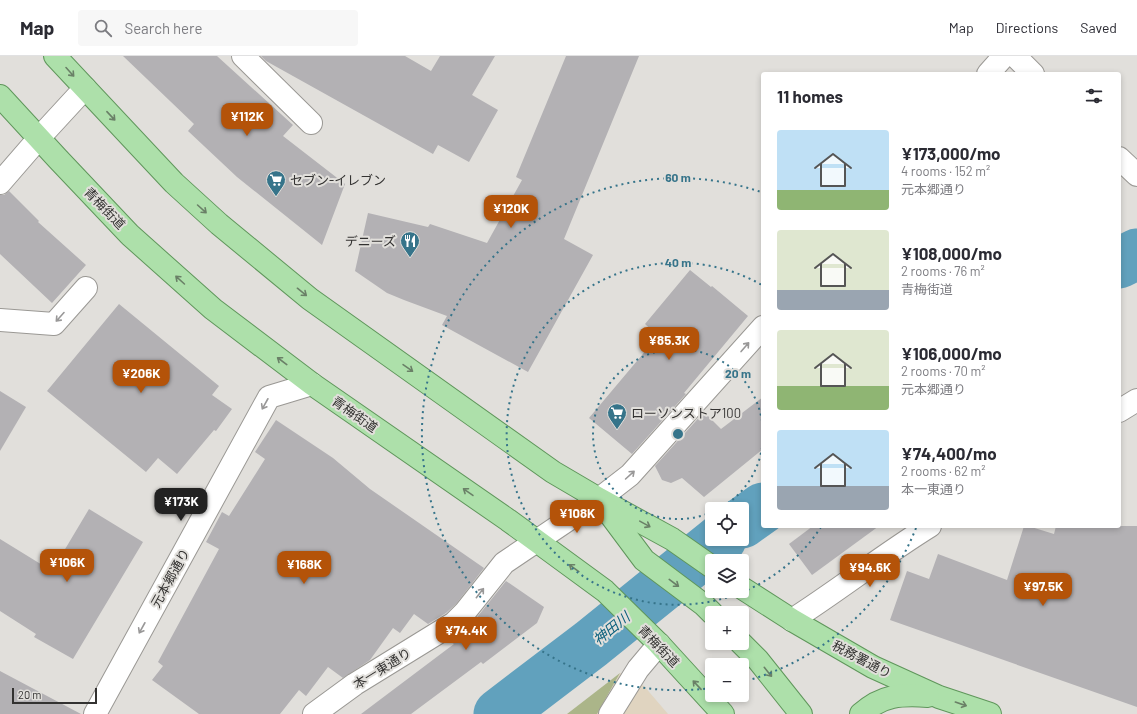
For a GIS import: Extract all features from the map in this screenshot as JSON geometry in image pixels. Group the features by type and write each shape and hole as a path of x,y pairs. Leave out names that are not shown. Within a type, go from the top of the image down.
{"main road":[{"path":"55,56 174,183 219,224 310,299 553,472 672,539 705,562"},
{"name":"青梅街道","path":"0,96 58,160 130,235 213,309 312,384 536,540 605,591 659,644 723,714"},
{"path":"599,499 644,560 705,607"},
{"name":"税務署通り","path":"749,592 792,620 873,667 939,697 990,714"},
{"path":"748,650 758,660 801,714"},
{"path":"860,714 881,700 894,696 908,694 939,697"}],"street":[{"path":"243,56 311,123"},
{"path":"990,72 1004,56"},
{"path":"1015,56 1032,72"},
{"path":"0,183 84,88"},
{"path":"1121,160 1137,175"},
{"path":"0,320 54,324 86,288"},
{"name":"本一東通り","path":"314,714 355,684 454,623 465,612 504,563 599,499 630,475 761,329"},
{"name":"元本郷通り","path":"95,714 269,397 312,384"},
{"path":"1121,410 1137,400"},
{"path":"792,620 927,528"},
{"path":"610,714 638,669 659,644"}],"shaded area":[{"path":"620,673 644,686 668,714 597,714"}],"green space":[{"path":"620,673 597,714 567,714"}],"building":[{"path":"123,56 217,56 293,125 283,136 345,184 322,245 237,177 188,131 194,124"},
{"path":"261,56 405,56 431,71 440,56 495,56 472,95 498,110 469,162 438,145 433,154 266,61"},
{"path":"566,56 639,56 564,239 593,255 528,372 442,325 447,316 387,293 355,271 368,213 428,227 430,224 487,243 522,180 516,177"},
{"path":"9,191 39,221 38,222 86,265 52,303 0,254 0,195 4,195"},
{"path":"690,270 748,316 684,393 686,394 632,454 589,418 658,336 645,324"},
{"path":"119,304 219,386 212,395 232,409 216,431 214,430 177,474 158,458 146,472 47,391"},
{"path":"0,391 26,407 0,451"},
{"path":"761,399 761,451 704,497 682,478 671,483 662,480 655,466 704,412 721,429"},
{"path":"276,420 333,458 370,489 484,568 456,604 446,613 428,624 414,614 400,633 393,628 370,660 343,678 328,667 306,696 299,690 280,714 199,714 152,680 163,666 158,662 219,549 206,542 222,512 229,516 265,459 255,452"},
{"path":"89,509 143,542 73,659 34,637 36,634 0,611 0,539 52,571"},
{"path":"1121,526 1137,526 1137,707 890,620 907,571 929,579 938,554 1007,580 1023,528 1034,528 1054,534 1056,528 1121,528"},
{"path":"810,528 876,528 812,575 789,544"},
{"path":"506,581 544,607 537,623 483,664 481,662 411,714 361,714 454,644 449,641 463,632 474,621"},
{"path":"0,671 81,714 0,714"}],"waterway":[{"name":"神田川","path":"1121,262 1137,254"},
{"name":"神田川","path":"749,518 761,509"},
{"name":"神田川","path":"499,714 591,644 712,546"}],"place":[{"name":"セブン-イレブン","path":"276,197"},
{"name":"デニーズ","path":"410,258"},
{"name":"ローソンストア100","path":"617,430"}]}
